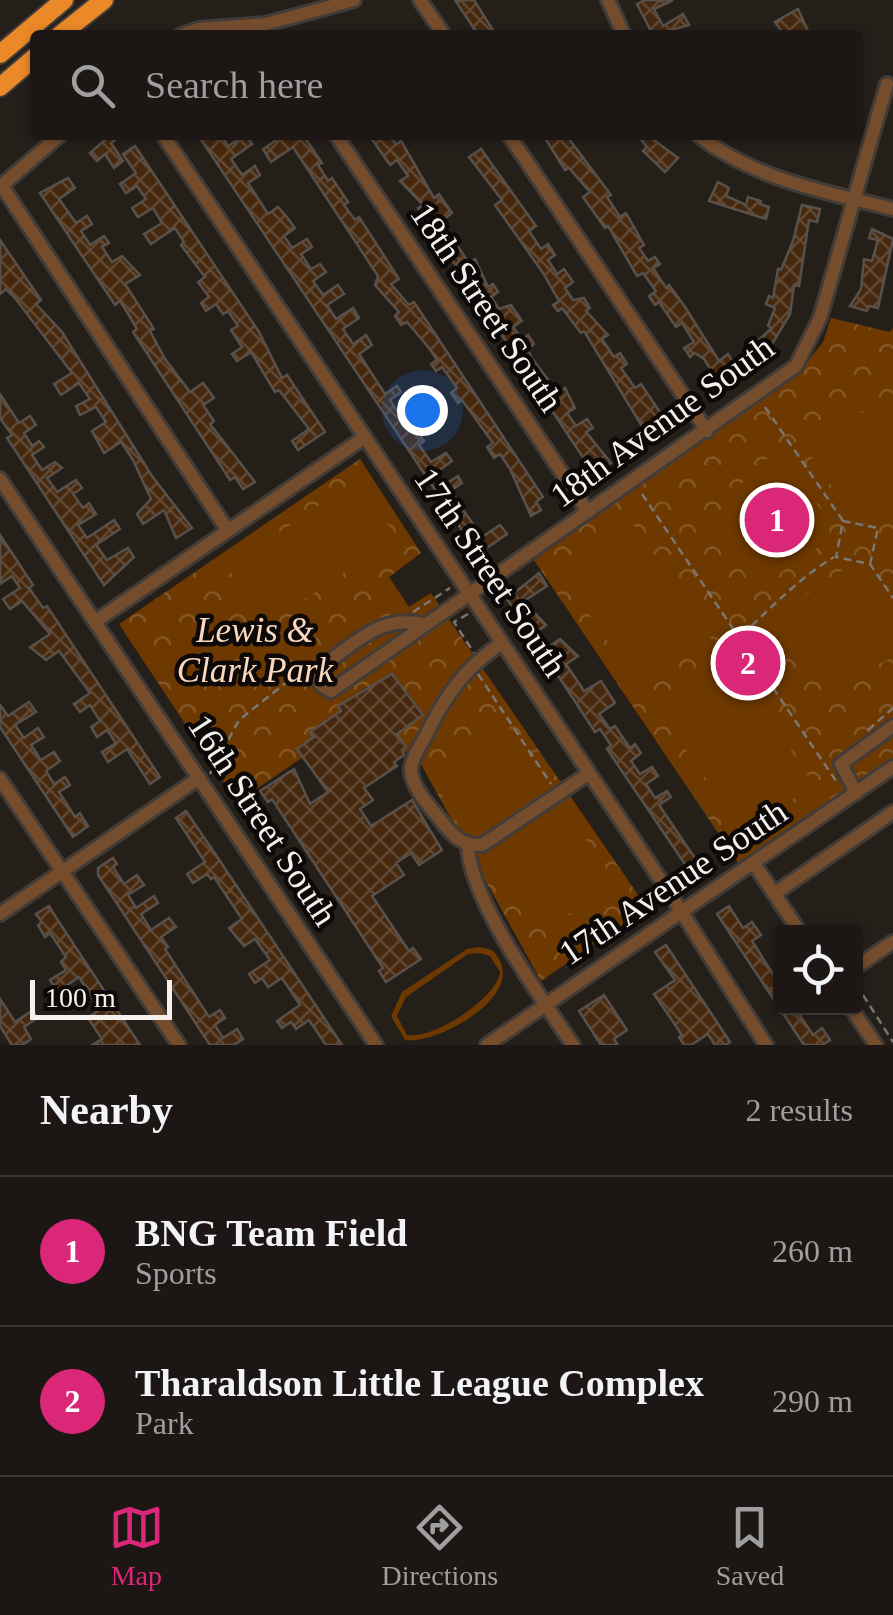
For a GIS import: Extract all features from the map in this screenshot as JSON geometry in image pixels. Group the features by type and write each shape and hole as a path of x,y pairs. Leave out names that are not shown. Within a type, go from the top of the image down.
{"highway":[{"path":"0,54 64,0"},
{"path":"66,30 104,0"},
{"path":"0,87 30,61"}],"street":[{"path":"196,30 269,30 354,0"},
{"path":"420,0 441,30"},
{"path":"608,0 622,30"},
{"name":"18th Avenue South","path":"423,624 396,619 383,625 322,666 318,680 331,691 423,624 774,386 802,356 820,318 887,84"},
{"path":"54,140 1,188 228,531"},
{"name":"17th Street South","path":"166,140 766,1045"},
{"name":"18th Street South","path":"339,140 588,512"},
{"path":"512,140 708,430"},
{"path":"706,140 758,172 893,209"},
{"path":"96,621 365,437"},
{"name":"16th Street South","path":"0,480 376,1045"},
{"path":"502,642 476,661 442,701 412,763 411,775 430,808 452,835 468,846 491,840 588,774"},
{"path":"856,794 841,764 893,726"},
{"name":"17th Avenue South","path":"486,1045 893,767"},
{"path":"0,914 198,778"},
{"path":"0,779 180,1045"},
{"path":"774,894 893,812"},
{"path":"468,846 469,869 573,1045"},
{"path":"754,864 795,925"},
{"path":"863,961 893,942"},
{"path":"856,1015 876,1045"}],"path":[{"path":"765,407 843,521 878,528 870,564"},
{"path":"642,494 840,786"},
{"path":"836,557 843,521"},
{"path":"740,636 777,606 800,577 836,557 870,564 893,598"},
{"path":"472,610 454,622 476,661 476,670 558,794"},
{"path":"299,872 310,887"},
{"path":"294,895 306,894"},
{"path":"312,922 316,911"},
{"path":"863,995 893,1042"}],"green space":[{"path":"831,318 890,332 893,328 893,758 739,864 534,560 796,376 823,342"},
{"path":"880,410 893,416 893,497 869,514 848,510 799,438 833,416"},
{"path":"780,449 830,523 826,542 755,590 732,548 729,512 744,480"},
{"name":"Lewis & Clark Park","path":"360,459 421,553 389,577 409,607 431,593 647,908 541,981 412,748 404,753 394,735 422,714 406,690 366,687 338,706 341,711 311,732 315,738 297,748 303,757 237,802 119,624"},
{"path":"357,479 396,537 267,625 228,568"},
{"path":"631,521 712,640 640,689 559,570"},
{"path":"843,570 865,574 893,615 893,657 874,666 840,670 824,666 797,647 773,617"},
{"path":"734,665 814,785 742,833 662,713"},
{"path":"504,720 550,785 548,793 493,832 461,826 442,800 449,773 470,742"},
{"path":"552,807 564,807 620,889 579,911 559,915 540,914 507,896 482,856"},
{"path":"467,949 492,950 502,966 501,982 492,998 458,1025 439,1034 405,1040 391,1016 402,992","holes":["468,954 490,956 500,972 488,994 447,1024 407,1035 397,1016 406,997"]}],"building":[{"path":"455,0 474,0 493,30 475,30"},
{"path":"645,0 673,0 654,9 663,26 683,14 689,25 650,30 637,4"},
{"path":"798,9 808,30 781,30 775,22"},
{"path":"105,140 115,140 111,143 123,161 114,168 105,154 97,161 90,153"},
{"path":"201,140 224,140 228,146 238,140 249,140 252,144 231,159 242,175 255,166 260,175 248,183 268,214 278,207 295,228 284,236 292,248 307,239 312,247 301,254 311,269 320,264 326,272 313,281 323,295 338,285 344,294 327,305 336,319 353,308 359,318 343,329 353,344 366,335 372,345 359,354 385,394 397,386 401,392 390,400 401,417 419,406 425,415 412,424 424,441 419,445 431,462 446,453 452,461 438,471 446,484 458,476 462,483 450,491 482,537 500,525 507,534 478,554"},
{"path":"276,140 306,140 322,163 318,165 328,181 332,178 348,202 344,205 355,220 359,217 399,279 391,284 409,305 414,302 543,497 536,502 541,510 531,516 510,469 500,454 494,458 487,447 493,443 462,400 458,403 451,393 457,388 442,367 436,371 431,364 437,360 429,348 407,322 401,325 395,316 399,312 375,285 378,276 293,147 271,162 263,149"},
{"path":"372,140 393,140 396,145 401,141 434,198 439,194 452,213 440,222 434,213 425,219 418,208 423,205 400,181 408,176 397,160 390,165"},
{"path":"546,140 570,140 611,195 607,197 620,217 626,213 644,245 639,248 648,261 655,257 660,264 653,268 685,307 719,361 728,354 733,362 725,367 732,377 723,385 713,391 705,379 713,373 704,359 695,353 690,357 684,348 694,342 682,323 676,327 659,302 655,305 649,296 656,291 643,273 637,276 608,226 605,228 583,197 590,192 569,168 565,170"},
{"path":"641,140 654,140 678,158 665,172 643,151 647,147"},
{"path":"135,146 259,332 282,378 287,375 325,432 298,450 292,441 309,429 279,390 275,392 251,352 237,361 232,354 242,347 231,330 238,326 228,311 223,314 216,304 206,311 201,303 209,297 198,282 205,277 181,245 184,242 175,228 151,244 144,234 162,223 153,208 138,217 132,208 146,199 137,186 126,193 120,184 136,173 123,154"},
{"path":"481,149 536,226 529,231 541,249 548,244 555,255 548,260 557,274 564,269 573,282 565,288 573,300 584,298 590,308 586,311 608,335 602,339 614,357 620,353 627,364 621,368 635,388 641,384 666,421 648,436 584,331 581,333 562,308 558,311 553,305 559,301 543,273 495,205 502,200 469,157"},
{"path":"68,178 75,188 59,199 76,223 87,216 92,224 81,231 90,245 104,236 109,243 102,247 112,262 122,256 140,275 125,284 154,329 150,331 165,359 190,392 203,383 214,398 203,405 214,421 210,424 255,482 243,489 235,477 230,480 133,332 137,329 120,301 115,305 40,193"},
{"path":"718,182 729,188 726,196 746,205 748,197 769,207 766,219 709,201"},
{"path":"802,205 820,209 817,222 809,220 799,286 794,285 790,314 769,349 771,352 754,362 745,352 772,328 768,326 775,308 766,304 769,296 773,298 778,269 781,270 793,241"},
{"path":"445,227 469,263 475,259 488,287 493,284 498,292 491,297 499,309 511,305 522,321 513,327 522,340 528,335 534,344 528,349 531,357 552,385 540,393 435,234"},
{"path":"872,229 893,239 878,308 869,306 867,311 850,306 861,289 864,259 872,261 878,240 869,238"},
{"path":"0,240 41,300 36,304 62,332 152,476 192,528 176,538 164,510 143,524 137,514 151,499 133,460 121,442 104,453 92,431 106,422 96,407 80,415 76,406 90,399 79,383 61,395 54,384 72,373 15,298 6,289 0,294"},
{"path":"565,388 575,408 567,413 576,426 587,419 593,428 586,432 611,463 602,469 596,460 588,465 551,409 560,403 555,395"},
{"path":"0,394 19,423 30,416 36,425 24,433 32,446 39,441 44,447 32,455 42,470 55,462 62,468 47,478 57,492 76,480 82,488 73,494 83,508 89,503 96,514 78,525 87,538 114,520 120,529 96,545 107,560 128,548 134,557 104,585 7,438 12,435 0,418"},
{"path":"0,535 33,585 29,588 43,608 47,606 160,777 150,784 127,749 108,762 102,752 116,743 107,730 97,737 91,727 100,721 90,705 80,712 74,704 90,693 59,651 46,660 30,647 50,634 22,601 10,609 3,599 20,588 12,576 0,584"},
{"path":"539,573 547,586 524,601 546,625 531,636 507,599"},
{"path":"560,639 578,656 566,664 584,691 601,681 615,703 599,714 610,729 615,726 630,748 635,744 641,753 631,761 640,774 652,767 658,776 646,784 655,798 667,791 671,797 659,805 701,867 691,873 607,749 611,745 600,729 595,732 542,651"},
{"path":"392,674 423,715 397,734 406,747 402,750 404,755 394,762 397,766 364,788 373,800 360,809 371,826 412,800 442,850 419,865 411,853 396,863 404,875 372,896 409,951 413,948 421,959 386,982 379,971 383,968 272,799 268,802 260,791 294,769 310,804 328,792 297,749 314,737 310,732 341,711 338,706"},
{"path":"29,702 36,712 15,725 24,738 38,728 44,737 31,745 41,760 54,752 60,761 46,771 54,784 65,777 70,785 59,792 75,817 80,813 88,826 73,837 0,727 0,705 8,716"},
{"path":"186,811 342,1045 326,1045 309,1020 296,1029 291,1022 282,1028 277,1021 300,1005 282,978 268,987 262,978 255,983 249,974 270,960 255,939 244,946 229,928 242,919 214,877 211,879 207,874 193,883 187,874 205,862 176,818"},
{"path":"113,858 117,864 113,867 124,884 137,875 144,885 128,895 136,908 154,896 158,903 141,914 151,930 169,918 176,927 161,937 168,947 165,949 209,1017 220,1010 225,1018 215,1025 223,1038 237,1029 243,1039 234,1045 210,1045 98,875 98,868"},
{"path":"49,906 140,1045 92,1045 102,1039 88,1018 100,1009 79,977 57,992 50,980 66,970 61,962 66,957 50,933 45,937 36,914"},
{"path":"729,906 743,928 752,922 761,935 752,941 773,974 773,998 717,914"},
{"path":"666,945 730,1042 726,1045 715,1045 708,1034 691,1045 684,1045 679,1037 682,1035 654,994 675,980 655,952"},
{"path":"604,995 627,1030 614,1039 618,1045 601,1045 579,1011"},
{"path":"0,999 15,1022 33,1010 37,1018 24,1027 31,1039 22,1045 12,1045 0,1026"},
{"path":"784,1015 800,1015 813,1035 822,1028 830,1040 822,1045 804,1045"}],"place":[{"name":"BNG Team Field","path":"777,520"},
{"name":"Tharaldson Little League Complex","path":"748,663"}]}
